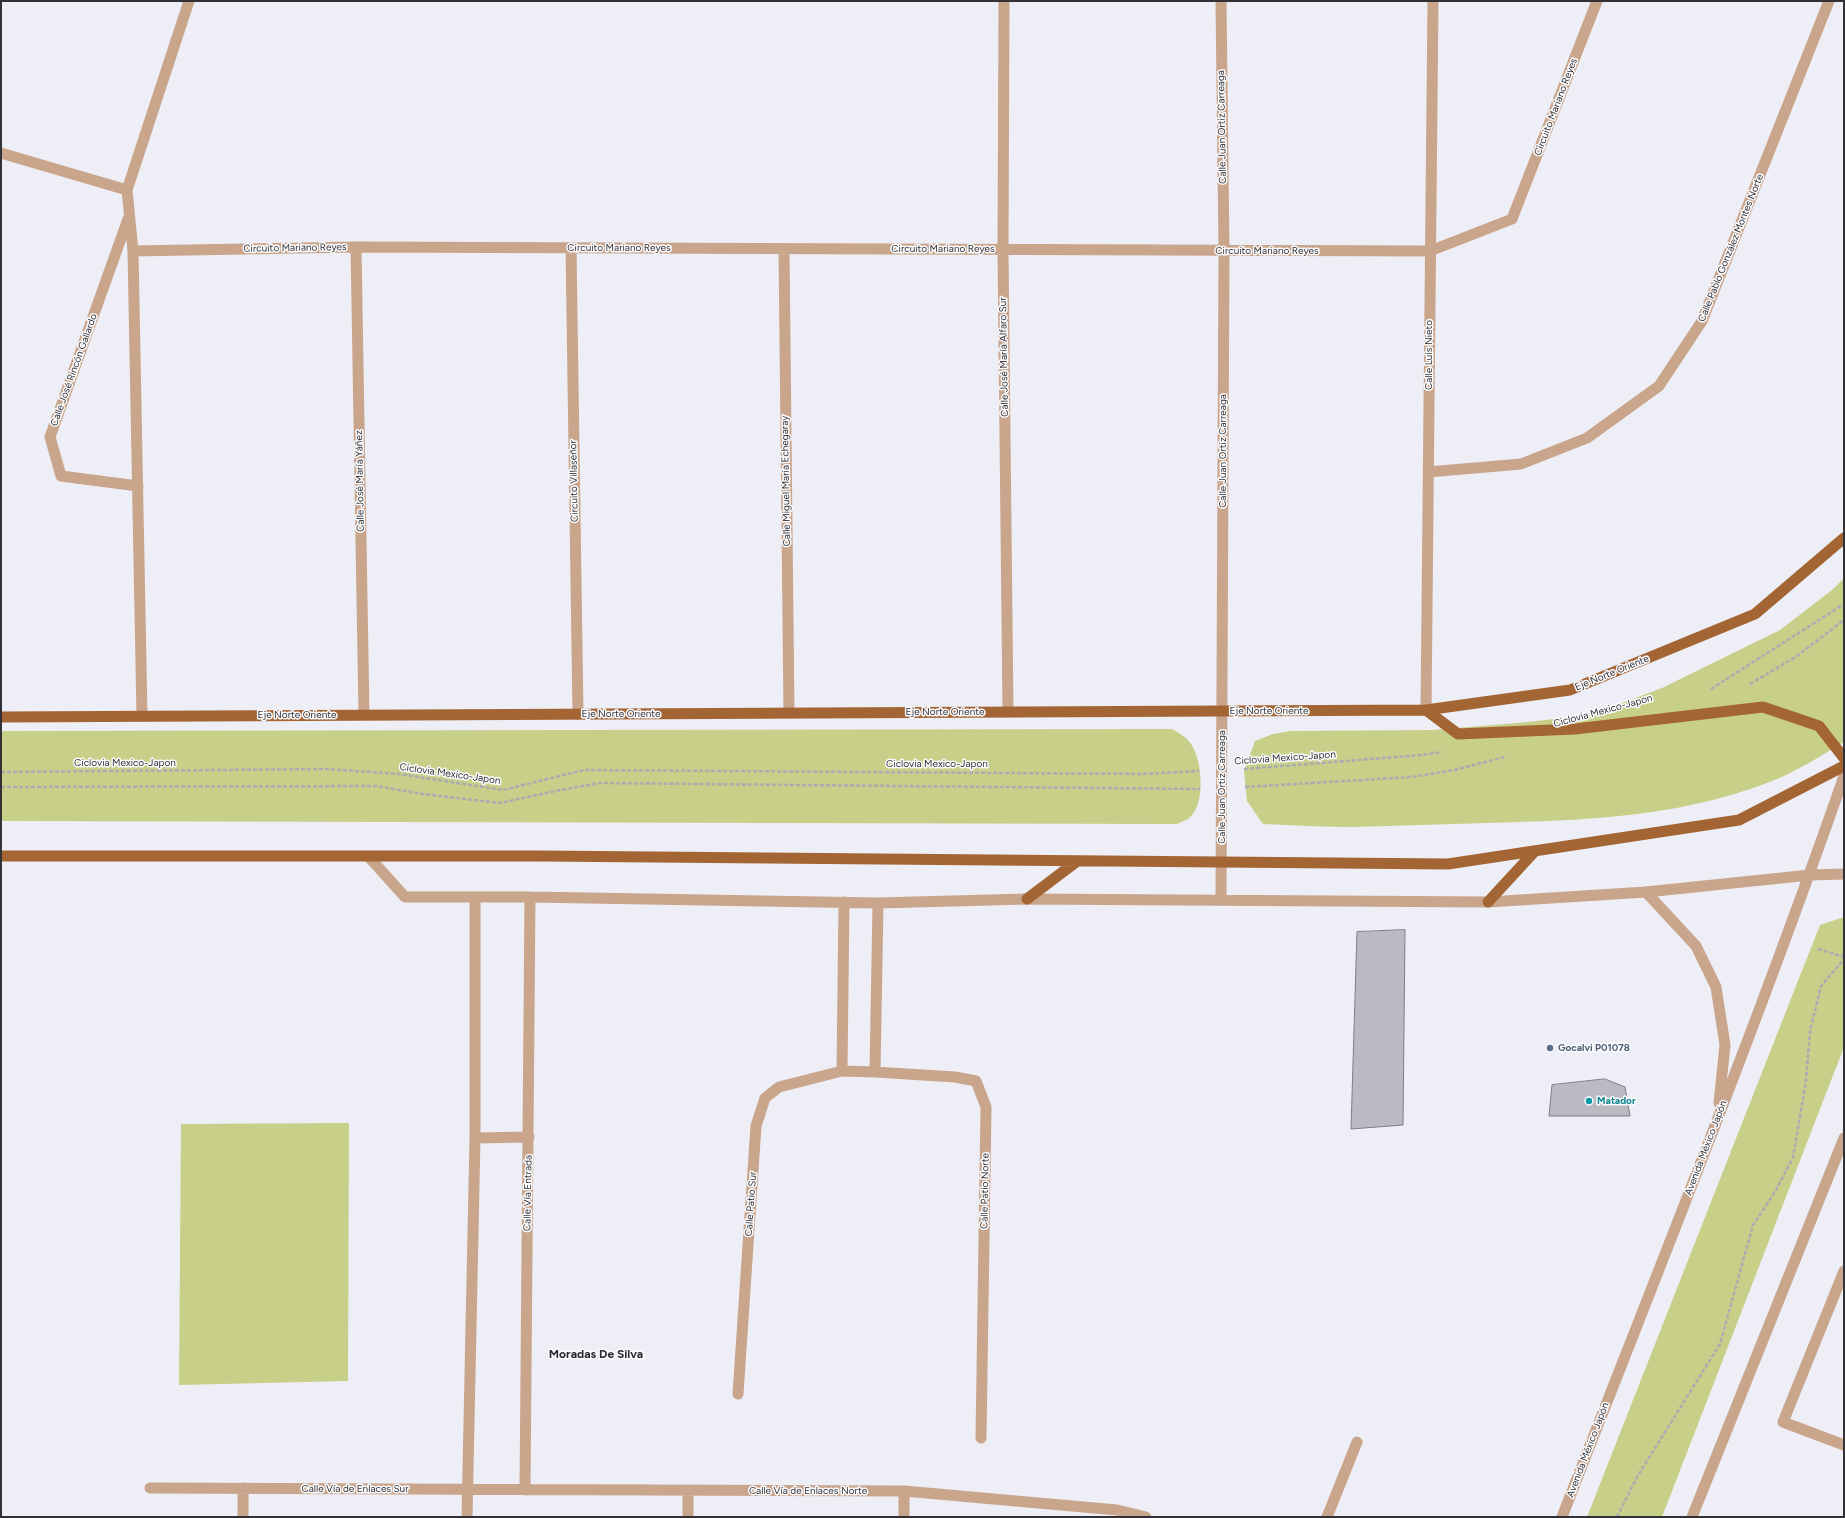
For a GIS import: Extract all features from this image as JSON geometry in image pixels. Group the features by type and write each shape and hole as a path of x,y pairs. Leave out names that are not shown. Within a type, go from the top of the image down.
{"main road":[{"name":"Eje Norte Oriente","path":"1,717 1426,710 1570,690 1755,614 1844,538"},
{"path":"1426,710 1458,734 1575,729 1763,707 1819,726 1844,758"},
{"path":"1,856 540,856 1076,862 1448,864 1739,820 1844,766"},
{"path":"1488,902 1535,851"},
{"path":"1027,899 1076,862"}],"street":[{"name":"Calle José Rincón Gallardo","path":"142,716 133,251 127,190 189,1"},
{"name":"Calle José María Alfaro Sur","path":"1004,1 1003,250 1008,712"},
{"name":"Calle Juan Ortiz Carreaga","path":"1221,1 1224,250 1221,900"},
{"name":"Calle Luis Nieto","path":"1426,710 1433,1"},
{"name":"Circuito Mariano Reyes","path":"133,251 356,247 1430,251 1512,219 1597,1"},
{"name":"Calle Pablo González Montes Norte","path":"1428,472 1521,464 1587,438 1659,386 1702,321 1829,1"},
{"path":"1,153 127,190"},
{"name":"Calle José Rincón Gallardo","path":"130,215 50,437 61,476 138,486"},
{"name":"Calle José María Yáñez","path":"356,247 364,715"},
{"name":"Circuito Villaseñor","path":"571,248 578,714"},
{"name":"Calle Miguel María Echegaray","path":"784,249 789,713"},
{"name":"Avenida México Japón","path":"1562,1517 1718,1117 1810,875 1844,776"},
{"path":"369,857 405,897 530,897 878,903 1027,899 1488,902 1646,892 1810,875 1844,874"},
{"path":"1646,892 1696,946 1716,987 1725,1045 1718,1117"},
{"name":"Calle Vía Entrada","path":"525,1490 530,897"},
{"path":"467,1517 475,1138 475,898"},
{"path":"842,1071 844,902"},
{"path":"875,1072 878,903"},
{"name":"Calle Patio Norte","path":"842,1071 955,1077 976,1081 986,1107 981,1438"},
{"name":"Calle Patio Sur","path":"738,1394 756,1126 765,1098 779,1087 842,1071"},
{"path":"475,1138 529,1137"},
{"path":"1692,1517 1844,1138"},
{"path":"1844,1271 1783,1422 1844,1445"},
{"path":"1327,1517 1357,1442"},
{"name":"Calle Vía de Enlaces Sur","path":"150,1488 468,1489"},
{"path":"243,1488 243,1517"},
{"name":"Calle Vía de Enlaces Norte","path":"468,1489 904,1492 1146,1517"},
{"path":"688,1490 688,1517"},
{"path":"904,1492 904,1517"}],"path":[{"path":"1710,690 1844,604"},
{"path":"1745,687 1797,656 1844,620"},
{"name":"Ciclovia Mexico-Japon","path":"1,772 327,769 399,774 503,790 584,770 1135,774 1222,770 1422,755 1445,751"},
{"path":"1,787 376,786 423,794 500,803 600,783 1222,789 1412,776 1454,770 1507,756"},
{"path":"1617,1517 1637,1477 1720,1344 1753,1226 1775,1192 1793,1157 1806,1081 1810,1031 1821,986 1844,958 1818,949"}],"green space":[{"path":"1844,578 1844,742 1797,770 1767,783 1732,795 1698,804 1663,810 1629,815 1524,822 1354,827 1263,824 1247,801 1244,771 1255,741 1273,734 1291,731 1432,730 1590,715 1662,688 1780,630 1832,590"},
{"path":"1172,729 1187,739 1192,746 1197,756 1201,780 1198,803 1194,812 1188,819 1177,824 1,821 1,731"},
{"path":"1844,917 1844,1047 1662,1517 1587,1517 1820,925"},
{"path":"349,1123 348,1381 179,1385 181,1124"}],"building":[{"path":"1405,930 1403,1125 1351,1129 1357,932"},
{"name":"Matador","path":"1605,1079 1625,1087 1630,1116 1549,1116 1552,1085"}],"place":[{"name":"Gocalvi P01078","path":"1550,1048"},
{"name":"Matador","path":"1589,1101"}],"district":[{"name":"Moradas De Silva","path":"596,1354"}]}
